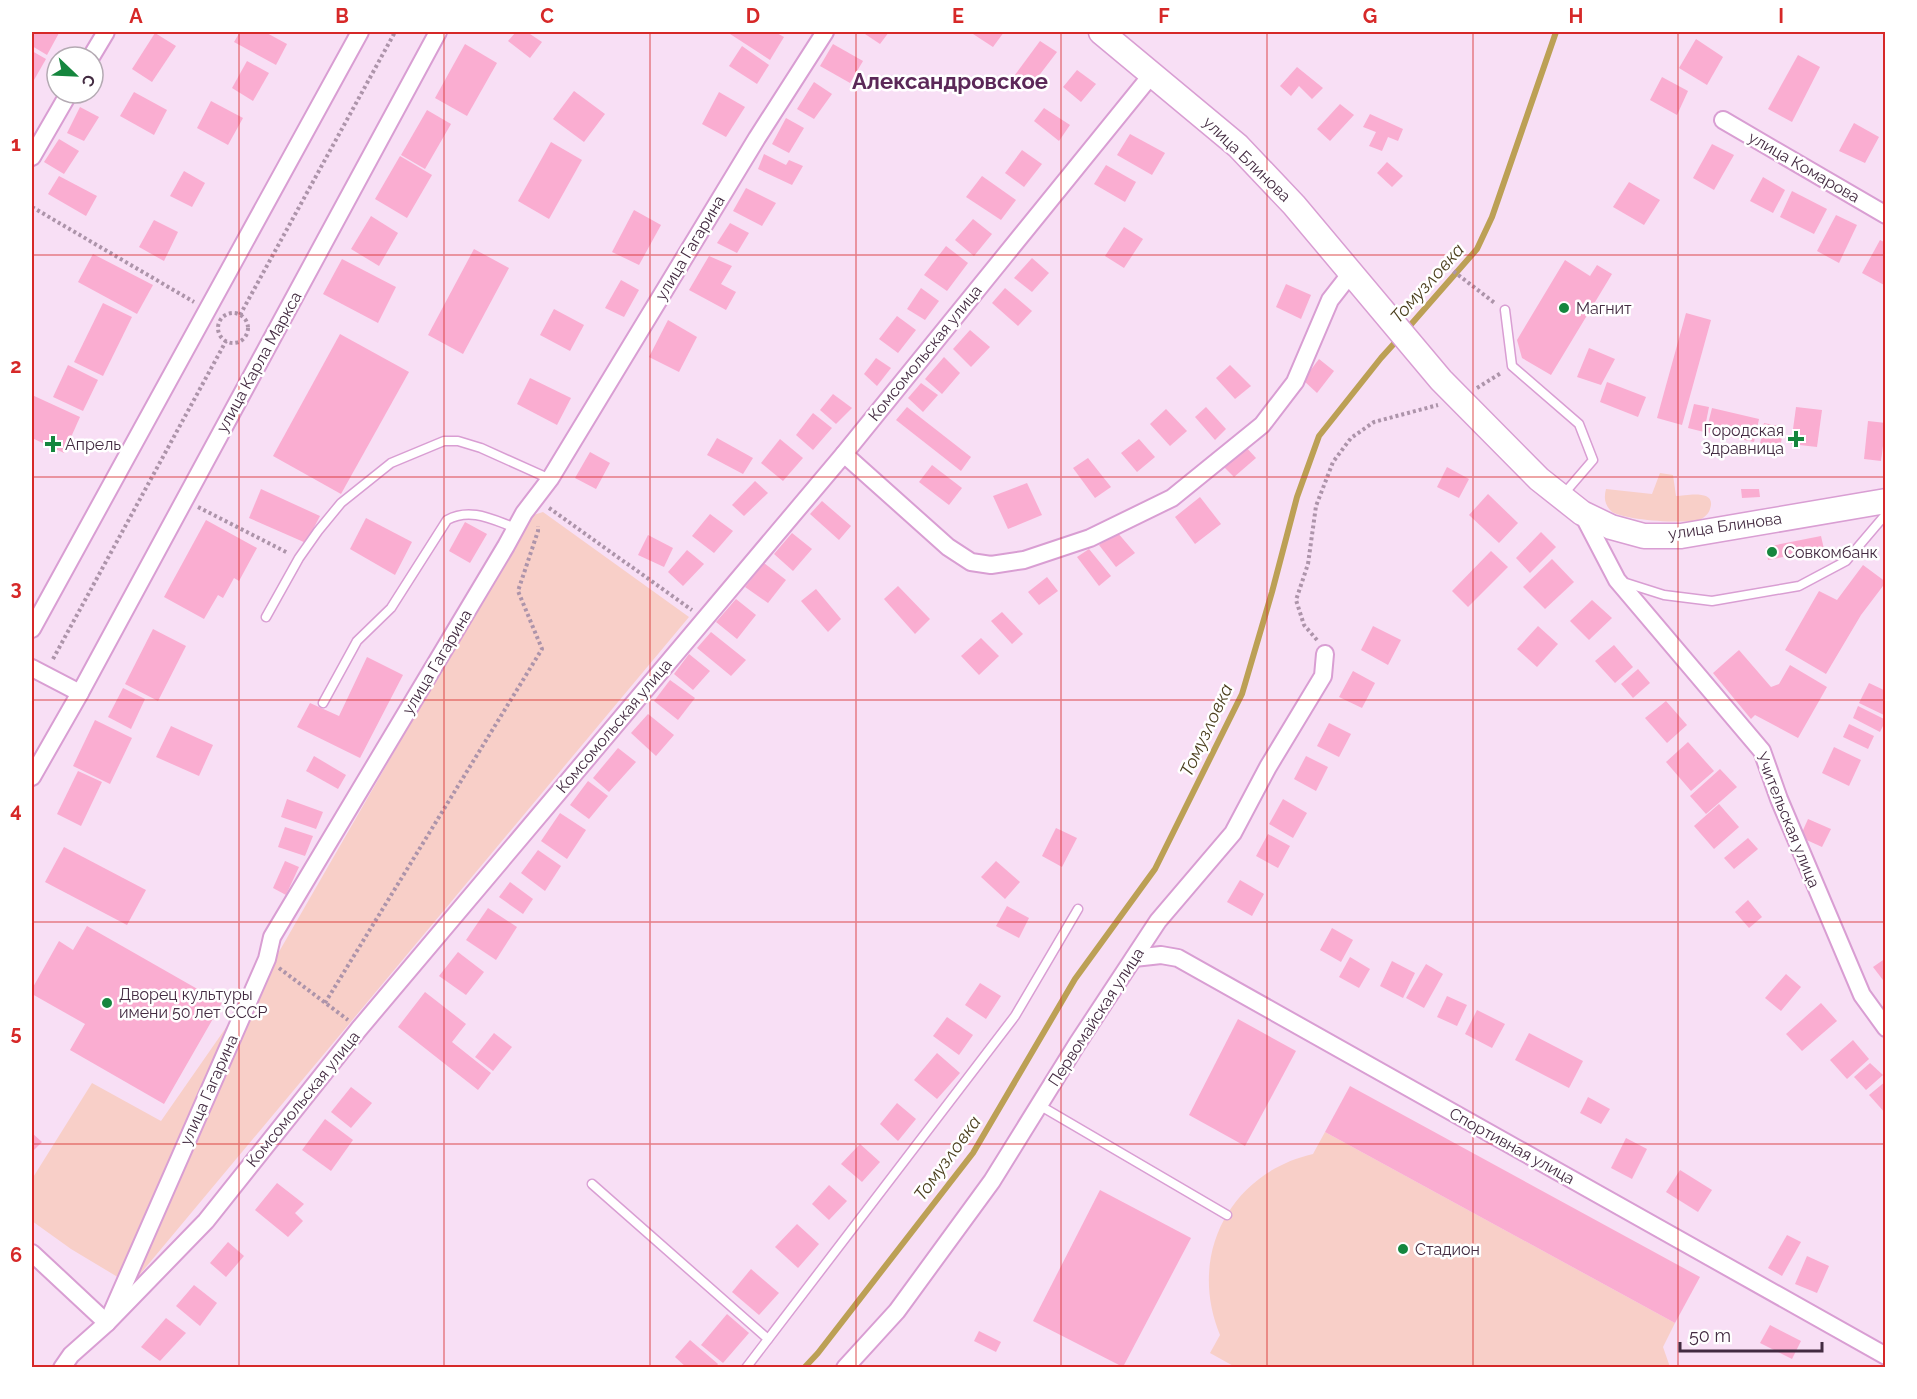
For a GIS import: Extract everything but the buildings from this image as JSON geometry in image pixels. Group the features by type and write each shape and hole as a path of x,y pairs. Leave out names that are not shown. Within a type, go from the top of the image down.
{"main road":[{"name":"улица Блинова","path":"1101,32 1238,146 1294,205 1441,380 1539,479 1582,513 1611,527 1644,536 1681,536 1886,501"}],"street":[{"path":"98,45 106,32"},
{"path":"32,629 360,32"},
{"name":"улица Карла Маркса","path":"32,777 80,693 438,32"},
{"name":"улица Гагарина","path":"107,1323 267,959 272,937 524,513 550,479 757,138 825,32"},
{"name":"Комсомольская улица","path":"62,1368 71,1355 107,1323 206,1221 359,1029 844,454 1153,73"},
{"path":"32,157 62,105"},
{"name":"улица Комарова","path":"1724,120 1886,215"},
{"path":"844,454 948,547 971,562 991,565 1024,560 1090,538 1172,498 1262,425 1295,382 1330,300 1351,273"},
{"name":"Учительская улица","path":"1582,513 1617,580 1762,751 1779,799 1862,995 1886,1028"},
{"name":"Первомайская улица","path":"845,1368 897,1311 992,1181 1158,921 1233,833 1268,767 1323,676 1325,654"},
{"path":"38,671 80,693"},
{"name":"Спортивная улица","path":"1134,958 1161,955 1178,958 1886,1356"},
{"path":"32,1253 107,1323"}],"lane":[{"path":"1505,310 1512,366 1579,424 1593,460 1561,496"},
{"path":"266,616 299,558 341,504 366,481 391,463 444,441 458,441 482,448 550,479"},
{"path":"323,704 357,641 391,608 447,520 458,514 472,513 516,528"},
{"path":"1617,580 1664,595 1712,601 1798,586 1846,561 1886,514"},
{"path":"746,1368 1015,1016 1078,909"},
{"path":"1039,1105 1227,1215"},
{"path":"591,1184 768,1339"}],"path":[{"path":"240,315 395,32"},
{"path":"32,207 207,309"},
{"path":"1444,264 1487,298"},
{"path":"229,314 240,315 247,324 246,335 237,342 226,341 219,332 220,321 229,314"},
{"path":"38,671 226,341"},
{"path":"1325,654 1315,637 1304,625 1296,600 1308,564 1316,506 1333,462 1351,438 1374,422 1460,399 1512,366"},
{"path":"537,498 705,619"},
{"path":"325,1003 542,649 518,591 538,531 537,498"},
{"path":"184,500 299,558"},
{"path":"267,959 359,1029"}],"shaded area":[{"path":"1660,473 1673,475 1676,496 1694,494 1709,498 1711,503 1707,515 1694,521 1655,521 1617,514 1607,506 1606,489 1652,494"},
{"path":"543,512 689,617 131,1285 71,1249 32,1221 32,1179 92,1083 161,1121 280,950 530,516"},
{"name":"Стадион","path":"1325,1132 1675,1323 1663,1347 1670,1367 1237,1368 1210,1353 1220,1335 1211,1305 1209,1276 1213,1248 1223,1222 1238,1199 1259,1179 1284,1164 1313,1154"}],"waterway":[{"name":"Томузловка","path":"1407,329 1477,249 1492,217 1556,32"},
{"name":"Томузловка","path":"804,1368 973,1153 1075,979 1155,869 1242,694 1297,497 1319,436 1400,337"}],"place":[{"name":"Магнит","path":"1564,308"},
{"name":"Городская Здравница","path":"1796,439"},
{"name":"Апрель","path":"53,444"},
{"name":"Совкомбанк","path":"1772,552"},
{"name":"Дворец культуры имени 50 лет СССР","path":"107,1003"},
{"name":"Стадион","path":"1403,1249"}],"district":[{"name":"Александровское","path":"950,81"}]}
